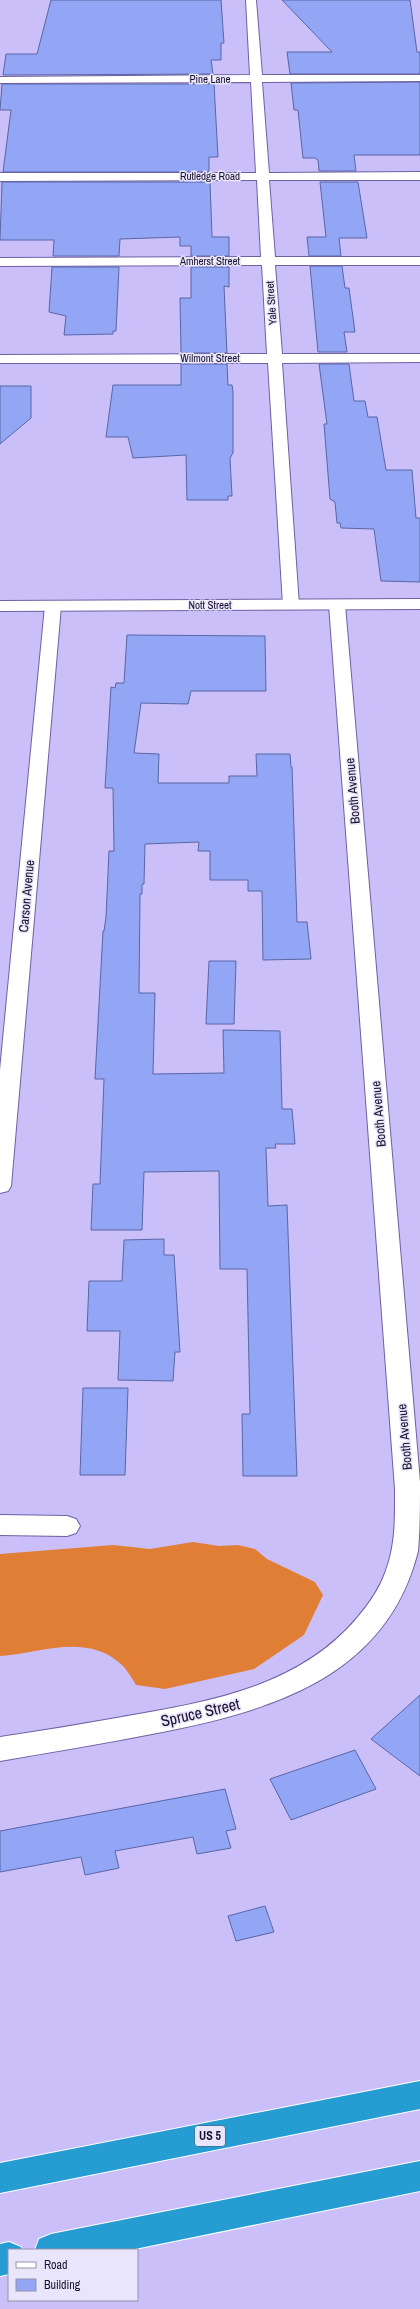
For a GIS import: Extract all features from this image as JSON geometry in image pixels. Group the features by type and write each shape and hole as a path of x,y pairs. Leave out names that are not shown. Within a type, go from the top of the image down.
{"highway":[{"name":"US 5","path":"0,2178 420,2095"},
{"path":"56,2249 420,2176"}],"street":[{"name":"Yale Street","path":"252,0 291,605"},
{"name":"Pine Lane","path":"0,80 420,78"},
{"name":"Rutledge Road","path":"0,177 420,176"},
{"name":"Amherst Street","path":"0,262 420,261"},
{"name":"Wilmont Street","path":"0,359 420,358"},
{"name":"Nott Street","path":"0,606 420,604"},
{"name":"Booth Avenue","path":"337,605 408,1490 408,1523 405,1550 397,1576 373,1616"},
{"name":"Carson Avenue","path":"0,1186 53,606"},
{"path":"0,1525 67,1526"},
{"name":"Spruce Street","path":"0,1749 208,1712 281,1689 304,1678 336,1655 353,1640 373,1616"}],"shaded area":[{"path":"193,1542 219,1546 238,1545 255,1549 267,1559 315,1582 323,1595 304,1635 254,1669 165,1689 136,1685 122,1665 108,1655 94,1649 63,1647 0,1656 0,1554 113,1545 150,1549"}],"building":[{"path":"51,0 221,0 224,43 221,43 221,60 211,60 213,74 3,75 6,54 37,54"},
{"path":"282,0 410,0 417,52 420,52 420,74 290,74 287,52 332,52"},
{"path":"420,82 420,155 354,155 356,171 319,171 318,160 315,158 303,158 298,110 294,110 291,83"},
{"path":"2,84 214,84 218,157 209,157 209,172 3,172 11,110 0,110"},
{"path":"2,182 210,182 212,237 229,237 229,256 191,256 191,246 180,246 180,237 120,239 119,256 53,256 54,240 0,240"},
{"path":"320,182 358,182 367,238 339,238 341,256 309,256 307,237 326,237"},
{"path":"310,266 342,266 345,288 349,288 355,332 344,332 347,352 318,352"},
{"path":"52,267 119,267 116,331 113,331 113,334 64,335 66,316 49,312"},
{"path":"191,267 229,267 229,287 224,286 227,353 181,353 180,298 191,298"},
{"path":"181,364 227,364 228,385 232,385 233,391 233,453 230,458 232,496 228,496 228,500 187,500 186,455 133,458 128,437 106,437 113,385 181,385"},
{"path":"319,364 349,364 354,401 365,401 368,417 377,417 386,470 412,470 416,518 420,518 420,582 381,581 374,529 341,528 340,523 337,523 335,502 330,499 324,424 327,424"},
{"path":"0,386 31,386 31,418 0,444"},
{"path":"127,635 265,636 266,691 191,691 188,704 141,703 134,753 159,754 158,783 229,783 229,776 257,776 256,754 290,754 292,767 297,922 307,922 311,959 263,960 262,891 248,891 248,880 210,880 210,851 198,851 199,842 145,844 144,884 142,884 142,894 140,894 139,993 155,993 153,1074 224,1073 223,1030 280,1031 282,1109 292,1109 295,1144 275,1144 276,1148 266,1148 268,1206 287,1205 297,1476 243,1476 242,1414 250,1414 247,1269 220,1269 219,1171 144,1172 142,1230 91,1230 93,1184 100,1184 104,1079 95,1079 109,851 114,851 113,788 105,788 111,687 115,688 116,683 124,683"},
{"path":"209,961 236,961 234,1024 206,1024"},
{"path":"164,1239 164,1255 174,1255 180,1352 175,1352 173,1381 118,1380 120,1331 87,1331 89,1281 122,1281 124,1240"},
{"path":"83,1388 128,1388 125,1475 80,1475"},
{"path":"420,1695 420,1776 371,1739"},
{"path":"355,1750 376,1789 291,1820 270,1779"},
{"path":"225,1789 236,1829 226,1831 231,1848 197,1854 193,1837 115,1851 119,1868 85,1875 81,1857 0,1872 0,1831"},
{"path":"265,1906 274,1932 236,1941 228,1916"}]}
